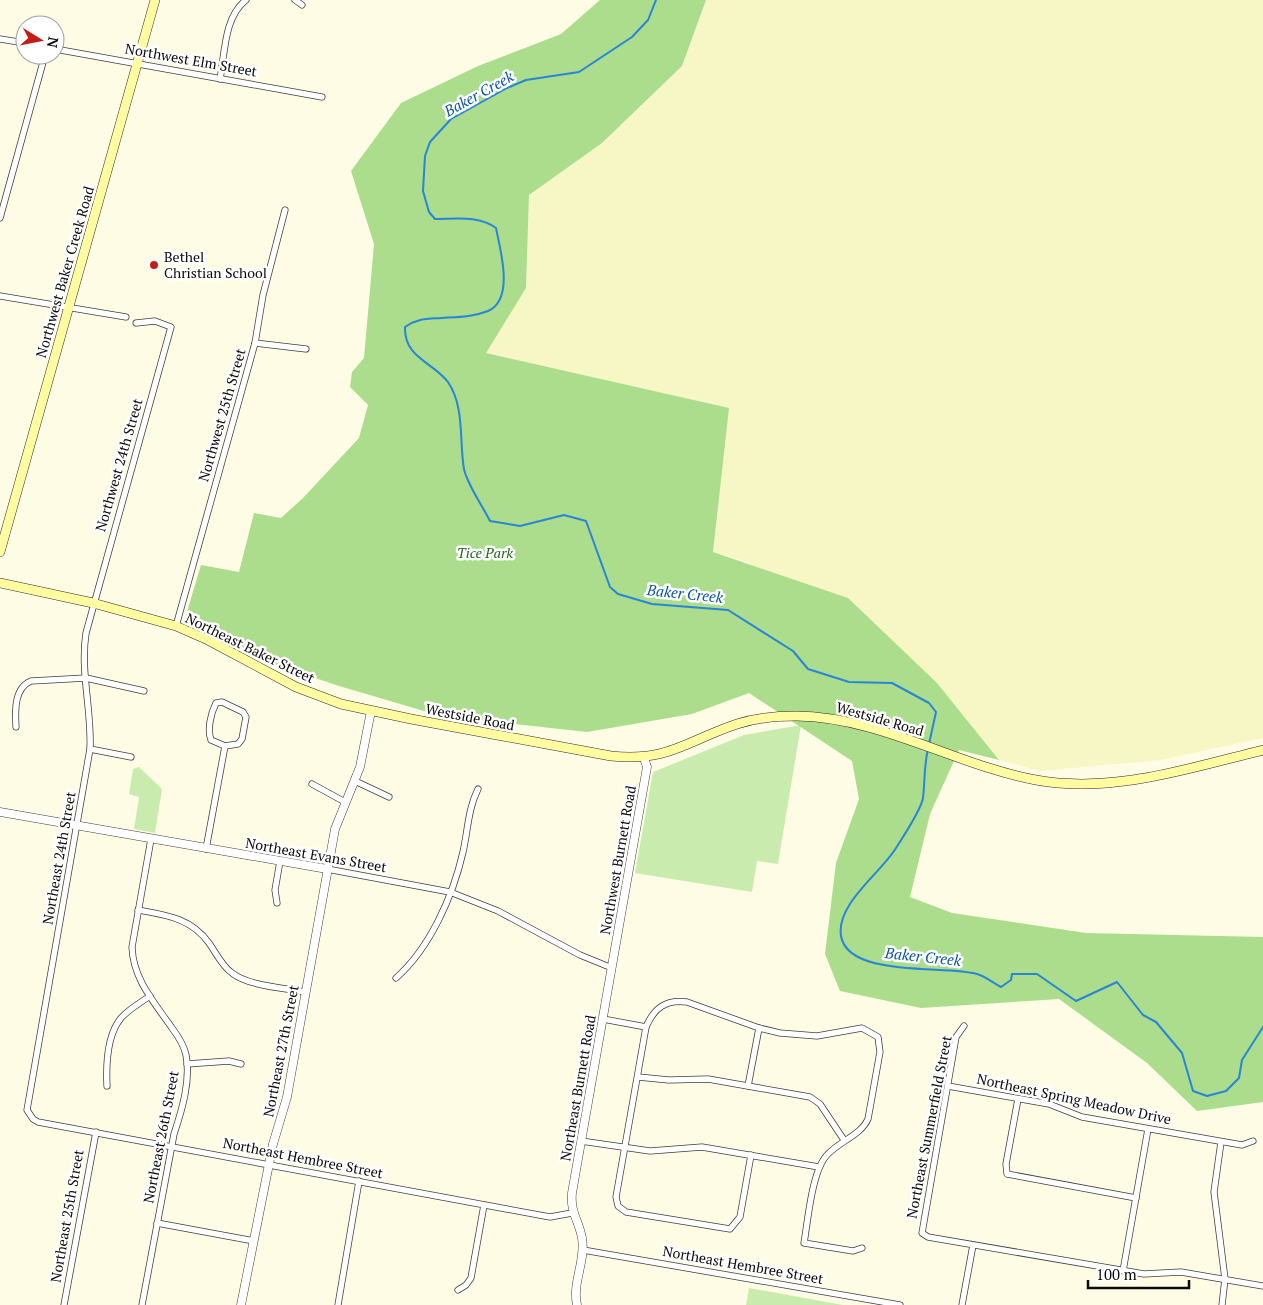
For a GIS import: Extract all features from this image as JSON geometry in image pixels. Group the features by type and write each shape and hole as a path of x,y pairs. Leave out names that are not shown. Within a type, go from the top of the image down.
{"main road":[{"name":"Northwest Baker Creek Road","path":"0,552 155,0"},
{"name":"Northeast Baker Street","path":"0,583 93,603 176,626 208,640 308,692 371,711"},
{"name":"Westside Road","path":"371,711 593,754 644,758 680,749 737,724 765,718 826,718 850,722 893,735 1000,771 1050,782 1106,782 1178,771 1263,750"}],"street":[{"path":"220,79 231,19 239,5 246,0"},
{"path":"295,0 302,5"},
{"path":"0,39 15,41"},
{"name":"Northwest Elm Street","path":"65,51 322,97"},
{"path":"0,218 42,65"},
{"name":"Northwest 25th Street","path":"176,626 256,343 263,295 285,210"},
{"path":"0,296 126,317"},
{"name":"Northwest 24th Street","path":"93,603 169,334 170,327 162,322 136,323"},
{"path":"256,343 306,349"},
{"name":"Northeast 24th Street","path":"30,1116 27,1106 78,826 90,749 90,719 84,648 93,603"},
{"path":"16,728 15,715 20,689 23,684 31,681 86,678 144,691"},
{"path":"222,702 243,712 246,717 242,739 238,744 225,746 211,740 209,734 213,709 216,703 222,702"},
{"name":"Northeast 27th Street","path":"241,1305 269,1164 286,1101 335,829 362,760 371,711"},
{"path":"206,848 225,746"},
{"path":"90,749 131,757"},
{"name":"Northwest Burnett Road","path":"612,968 647,767 644,758"},
{"path":"355,782 389,797"},
{"path":"312,784 345,802"},
{"path":"396,978 411,965 423,950 450,892 463,855 471,804 478,789"},
{"name":"Northeast Evans Street","path":"0,812 450,892 498,911 580,955 612,968"},
{"name":"Northeast 26th Street","path":"142,1305 180,1112 187,1064 182,1042 138,978 133,959 132,947 151,839"},
{"path":"276,903 275,890 280,861"},
{"path":"138,910 173,917 191,924 204,936 226,968 242,980 305,992"},
{"name":"Northeast Burnett Road","path":"572,1213 572,1193 612,968"},
{"path":"107,1086 106,1069 112,1036 117,1024 123,1016 150,996"},
{"path":"751,1155 740,1217 730,1229 626,1212 618,1206 616,1197 646,1027 651,1016 659,1006 678,1001 714,1010 759,1028 795,1035 817,1036 862,1028 878,1036 880,1052 868,1119 863,1128 827,1154 819,1167 804,1243 852,1251 862,1248"},
{"path":"603,1019 646,1027"},
{"name":"Northeast Summerfield Street","path":"964,1026 956,1037 922,1233 928,1237 973,1245"},
{"path":"748,1086 759,1028"},
{"path":"187,1064 229,1061 241,1064"},
{"path":"638,1077 669,1080 708,1079 814,1099 844,1140"},
{"name":"Northeast Spring Meadow Drive","path":"948,1086 1049,1104 1082,1117 1148,1129 1242,1145 1253,1141"},
{"path":"1018,1099 1006,1164 1008,1174 1136,1198"},
{"name":"Northeast Hembree Street","path":"30,1116 38,1122 550,1218 572,1213"},
{"path":"1123,1271 1148,1129"},
{"name":"Northeast 25th Street","path":"65,1305 96,1132"},
{"path":"581,1140 650,1151 702,1147 819,1167"},
{"path":"1221,1142 1214,1192 1225,1279 1222,1305"},
{"path":"338,1305 359,1181"},
{"path":"458,1290 466,1285 471,1278 484,1205"},
{"path":"572,1213 582,1237 583,1250 576,1285 577,1305"},
{"path":"157,1223 254,1241"},
{"path":"962,1305 973,1245 1123,1271 1152,1275 1180,1272 1263,1286"},
{"name":"Northeast Hembree Street","path":"583,1250 900,1305"}],"green space":[{"name":"Tice Park","path":"600,0 706,0 682,66 602,143 529,195 526,288 486,353 729,408 713,552 848,598 937,683 999,760 959,750 930,814 910,897 952,913 1086,933 1263,937 1263,1102 1197,1111 1147,1063 1059,999 921,1008 840,991 825,954 836,863 859,799 852,761 749,693 692,714 587,732 441,716 339,686 259,659 188,622 186,615 201,565 239,572 254,513 281,518 303,498 359,438 368,405 350,387 352,372 364,358 374,244 351,171 401,103 478,66 561,34"},
{"path":"706,0 1263,0 1263,738 1160,760 1040,771 999,760 937,683 745,561 713,552 728,408 485,353 526,288 529,195 602,143 682,66"},
{"path":"801,725 778,864 757,861 752,892 635,873 653,772 744,735"},
{"path":"139,767 162,789 155,833 134,829 139,797 129,794 133,769"},
{"path":"749,1288 843,1305 746,1305"}],"waterway":[{"name":"Baker Creek","path":"656,0 648,20 632,37 579,72 526,80 507,88 451,119 430,142 425,156 423,191 429,212 435,219 475,219 496,228 504,273 503,285 501,296 496,305 488,311 471,316 418,320 405,327 409,346 420,359 442,375 453,392 459,413 464,469 490,521 520,526 564,515 586,521 610,587 618,594 652,604 728,610 793,651 808,669 849,682 892,683 929,703 936,712 929,744"},
{"name":"Baker Creek","path":"928,749 923,798 919,809 889,858 852,901 845,912 841,924 841,936 848,949 861,958 879,964 977,974 1001,987 1011,980 1012,974 1037,974 1076,1001 1117,982 1143,1015 1156,1022 1182,1053 1193,1091 1207,1096 1226,1091 1239,1078 1242,1060 1263,1027"}],"place":[{"name":"Bethel Christian School","path":"154,265"}]}
